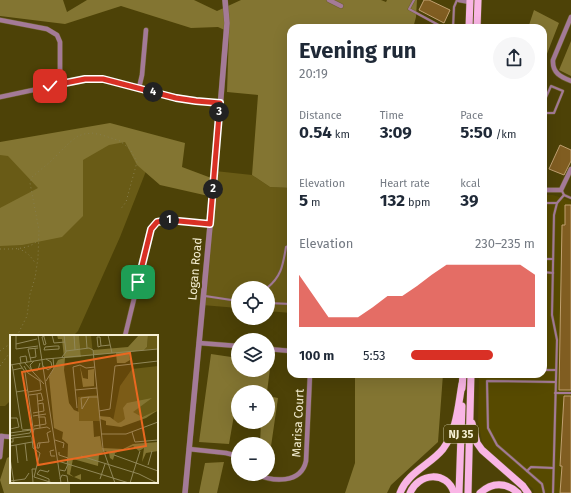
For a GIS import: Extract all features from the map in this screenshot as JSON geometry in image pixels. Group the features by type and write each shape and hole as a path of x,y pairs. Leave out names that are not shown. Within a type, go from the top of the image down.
{"main road":[{"path":"477,24 478,0"},
{"path":"470,1 470,24"},
{"name":"NJ 35","path":"459,493 463,378"},
{"name":"NJ 35","path":"468,493 471,378"},
{"path":"400,493 410,477 438,454 448,440 455,425 462,384"},
{"path":"470,414 479,446 486,454 523,486 528,493"},
{"path":"410,493 414,485 431,476 441,478 446,481 452,487 454,493"},
{"path":"480,493 489,487 499,485 510,487 518,493"}],"street":[{"name":"Logan Road","path":"185,493 204,296 227,23 225,0"},
{"path":"329,0 341,6"},
{"path":"458,0 470,1"},
{"path":"571,17 553,60 553,64 557,74 571,81"},
{"path":"0,20 46,29 56,34 60,42 60,71 62,84"},
{"path":"139,88 142,75 146,30"},
{"path":"0,97 85,79 98,78 176,98 220,103"},
{"path":"547,190 561,190 571,169"},
{"path":"125,335 151,229 154,225 157,222 164,220 210,224"},
{"path":"199,342 231,345"},
{"path":"275,350 287,351"},
{"name":"Marisa Court","path":"275,479 285,480 295,477 303,468 306,461 310,378"},
{"path":"0,457 1,436"},
{"path":"189,449 231,454"}],"lane":[{"path":"414,0 409,9 437,24"},
{"path":"453,24 454,7 458,0"},
{"path":"547,95 551,86 563,92 554,113 547,113"},
{"path":"561,190 564,195 571,198"},
{"path":"553,493 554,393 557,340 552,315 554,215 557,203 564,195"},
{"path":"547,203 557,203"},
{"path":"275,281 279,275 287,246"},
{"path":"547,258 553,259"},
{"path":"547,272 553,273"},
{"path":"204,296 231,299"},
{"path":"275,303 287,304"},
{"path":"547,370 555,370"},
{"path":"544,493 542,484 497,445 488,428 487,381 555,382"},
{"path":"554,393 571,393"},
{"path":"527,471 531,467 553,468"}],"path":[{"path":"18,335 27,316 30,294 37,265 39,238 38,223 30,181 36,173 78,136 92,133 109,137 124,144 134,154 137,162 126,202 120,210"},
{"path":"0,249 32,245 39,238"},
{"path":"15,248 25,251 37,265"},
{"path":"0,351 10,344"},
{"path":"0,366 10,352"}],"shaded area":[{"path":"0,0 63,0 67,12 87,0 194,0 217,11 241,0 381,0 386,2 387,0 417,0 414,24 287,24 287,188 270,187 252,175 258,95 227,92 229,32 218,27 191,28 121,6 65,24 0,16"},
{"path":"534,10 559,23 547,54 547,24 529,24"},
{"path":"571,41 571,76 559,70"},
{"path":"110,123 185,143 182,167 214,179 213,197 160,185 137,165 125,142 109,145 83,160 83,216 62,237 22,245 0,246 0,208 38,188 8,156 0,155 0,142"},
{"path":"133,131 150,161 120,237 78,331 74,335 10,335 10,401 5,406 0,406 0,153"},
{"path":"215,171 252,175 270,187 287,188 287,313 275,312 275,281 231,281 231,307 202,305"},
{"path":"547,195 553,195 571,201 571,493 534,493 533,489 483,446 478,421 479,378 547,378"},
{"path":"211,354 231,357 231,377 269,377 268,385 231,385 232,429 229,444 199,442"},
{"path":"355,378 443,378 438,442 391,485 387,493 345,493 355,463"},
{"path":"275,397 278,398 275,419"},
{"path":"261,429 274,429 272,437 260,437"},
{"path":"10,456 10,483 70,483 70,493 4,493 0,480 7,458"},
{"path":"224,462 217,493 199,493 205,463"}],"building":[{"path":"424,0 429,0 450,10 444,23 419,10"},
{"path":"560,145 571,150 571,161 564,175 549,169"},
{"path":"565,205 571,205 571,390 559,390 562,225 565,225"},
{"path":"564,396 571,396 571,493 560,493"}],"route":[{"path":"50,86 85,79 103,79 176,98 220,103 210,224 168,220 161,220 157,222 151,229 138,282"}]}
